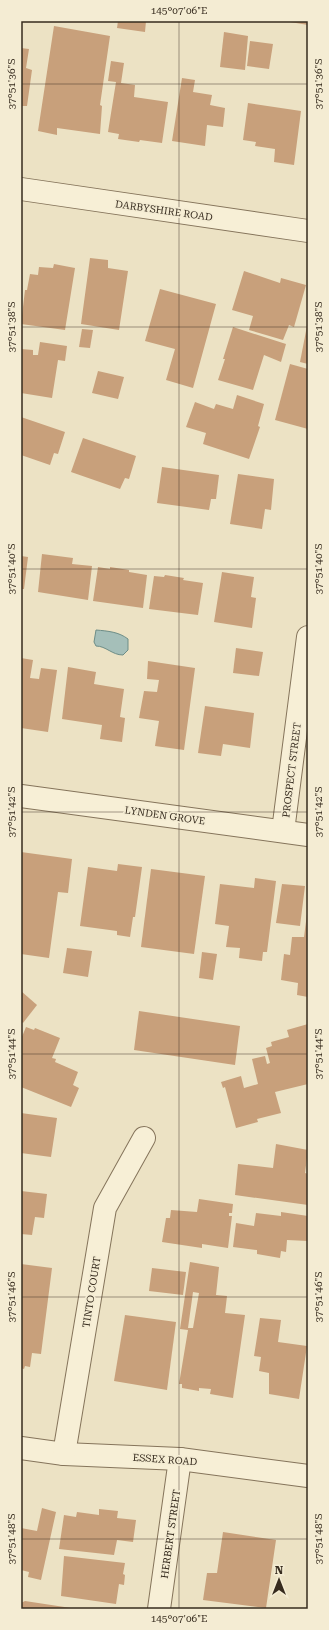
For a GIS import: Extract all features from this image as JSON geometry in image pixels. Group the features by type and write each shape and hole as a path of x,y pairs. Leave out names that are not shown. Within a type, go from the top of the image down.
{"street":[{"name":"DARBYSHIRE ROAD","path":"21,189 308,231"},
{"name":"PROSPECT STREET","path":"283,831 308,637"},
{"name":"LYNDEN GROVE","path":"21,796 308,835"},
{"name":"TINTO COURT","path":"64,1454 105,1208 144,1138"},
{"name":"ESSEX ROAD","path":"21,1448 64,1454 180,1459 308,1476"},
{"name":"HERBERT STREET","path":"159,1609 180,1459"}],"water":[{"path":"96,630 113,632 125,637 128,639 128,650 123,655 119,655 103,647 96,646 94,642"}],"building":[{"path":"118,21 146,21 145,32 117,28"},
{"path":"308,21 308,25 290,22"},
{"path":"54,26 110,36 100,105 102,106 100,134 57,128 57,135 38,131"},
{"path":"224,32 248,36 245,70 220,67"},
{"path":"250,41 273,44 269,69 247,66"},
{"path":"21,48 29,49 26,68 32,70 27,106 21,106"},
{"path":"111,61 124,63 121,83 135,85 134,97 168,102 162,143 118,139 119,134 108,132 116,82 108,81"},
{"path":"182,78 195,80 193,92 212,95 210,105 225,108 223,127 207,125 205,146 172,141"},
{"path":"248,103 301,111 294,165 274,162 275,149 255,146 256,142 243,140"},
{"path":"90,258 108,260 108,268 128,271 119,330 81,324"},
{"path":"54,264 75,268 65,330 21,324 25,290 27,290 30,274 38,275 39,267 53,268"},
{"path":"244,271 280,283 281,278 306,285 294,327 289,325 283,340 249,330 253,316 232,310"},
{"path":"160,289 216,304 193,388 166,380 175,349 145,341"},
{"path":"308,326 308,364 300,362"},
{"path":"233,327 286,344 281,362 264,355 253,390 218,380"},
{"path":"82,329 93,330 90,348 79,347"},
{"path":"40,342 67,346 65,361 58,360 52,398 21,393 21,349 33,350 33,355 38,355"},
{"path":"290,364 308,369 308,429 275,420"},
{"path":"98,371 124,377 118,399 92,393"},
{"path":"237,395 264,404 258,426 260,427 249,459 203,444 206,433 186,427 195,402 214,409 216,404 233,409"},
{"path":"21,417 65,432 58,454 54,453 50,465 21,455"},
{"path":"83,438 136,456 129,479 125,478 120,489 71,472"},
{"path":"162,467 219,475 216,499 211,499 209,510 157,503"},
{"path":"238,474 274,479 271,510 265,509 262,529 230,524"},
{"path":"42,554 73,558 72,564 92,566 88,600 38,592"},
{"path":"21,556 28,557 24,589 21,589"},
{"path":"98,567 129,570 129,572 147,575 143,608 93,601"},
{"path":"222,572 254,577 251,597 256,598 252,628 214,622"},
{"path":"165,575 203,583 198,615 149,609 154,576 164,577"},
{"path":"236,648 263,652 259,676 233,673"},
{"path":"21,658 33,660 30,678 39,679 41,668 57,670 48,732 21,728"},
{"path":"148,661 195,668 184,750 155,746 159,721 139,718 144,691 157,692 159,680 147,679"},
{"path":"68,667 96,672 94,684 124,689 120,717 125,718 122,742 100,739 102,725 62,719"},
{"path":"205,706 254,713 250,748 223,744 221,756 198,753"},
{"path":"21,852 72,859 68,893 58,892 49,958 21,954"},
{"path":"118,864 142,867 135,917 133,917 130,937 117,935 117,931 80,926 88,867 117,871"},
{"path":"151,869 205,876 194,954 141,947"},
{"path":"255,878 276,881 267,952 263,952 262,961 239,958 240,948 226,947 229,926 215,924 220,884 254,888"},
{"path":"282,884 305,886 300,926 276,923"},
{"path":"307,914 308,997 297,995 298,983 281,980 284,954 290,955 292,937 304,937"},
{"path":"67,948 92,951 88,977 63,973"},
{"path":"202,952 217,954 213,980 199,978"},
{"path":"21,991 37,1005 23,1023 21,1021"},
{"path":"139,1011 240,1026 235,1065 134,1050"},
{"path":"308,1024 308,1084 275,1092 281,1113 257,1119 258,1122 236,1128 225,1087 223,1088 221,1082 241,1076 244,1088 258,1084 252,1059 265,1056 267,1064 270,1063 266,1048 272,1046 271,1042 289,1037 287,1030"},
{"path":"26,1027 34,1030 35,1028 60,1038 52,1058 56,1059 55,1062 78,1072 73,1085 79,1088 71,1107 21,1087 21,1039"},
{"path":"21,1113 57,1118 51,1157 21,1153"},
{"path":"276,1144 308,1150 305,1173 308,1174 308,1205 235,1195 238,1164 273,1168"},
{"path":"21,1191 47,1194 44,1218 35,1217 32,1235 21,1234"},
{"path":"199,1199 233,1204 232,1213 229,1213 229,1216 232,1216 228,1248 202,1244 202,1248 162,1242 166,1218 170,1218 171,1210 197,1212"},
{"path":"281,1212 308,1216 308,1241 287,1240 286,1252 281,1251 280,1258 257,1254 257,1250 233,1247 236,1223 254,1226 256,1213 281,1216"},
{"path":"190,1262 219,1267 216,1295 227,1296 225,1313 245,1315 233,1398 210,1394 211,1389 199,1388 199,1391 182,1388 182,1384 179,1384 188,1330 180,1329","holes":["193,1292 199,1293 193,1328 188,1328"]},
{"path":"21,1264 52,1268 41,1354 32,1353 30,1367 25,1366 24,1369 21,1368"},
{"path":"152,1268 186,1272 183,1295 149,1291"},
{"path":"125,1315 176,1322 167,1390 114,1381"},
{"path":"260,1318 281,1320 278,1342 307,1346 299,1399 269,1394 269,1373 259,1371 261,1357 254,1356"},
{"path":"42,1508 56,1512 41,1580 28,1577 29,1572 21,1570 21,1528 37,1531"},
{"path":"99,1509 118,1511 117,1518 136,1520 133,1542 117,1540 114,1555 59,1549 64,1515 76,1517 77,1512 99,1515"},
{"path":"223,1532 276,1540 266,1608 203,1600 207,1573 217,1573"},
{"path":"64,1556 125,1563 123,1574 125,1575 124,1585 119,1584 116,1604 61,1596"},
{"path":"25,1601 71,1609 21,1609 21,1603"}]}
